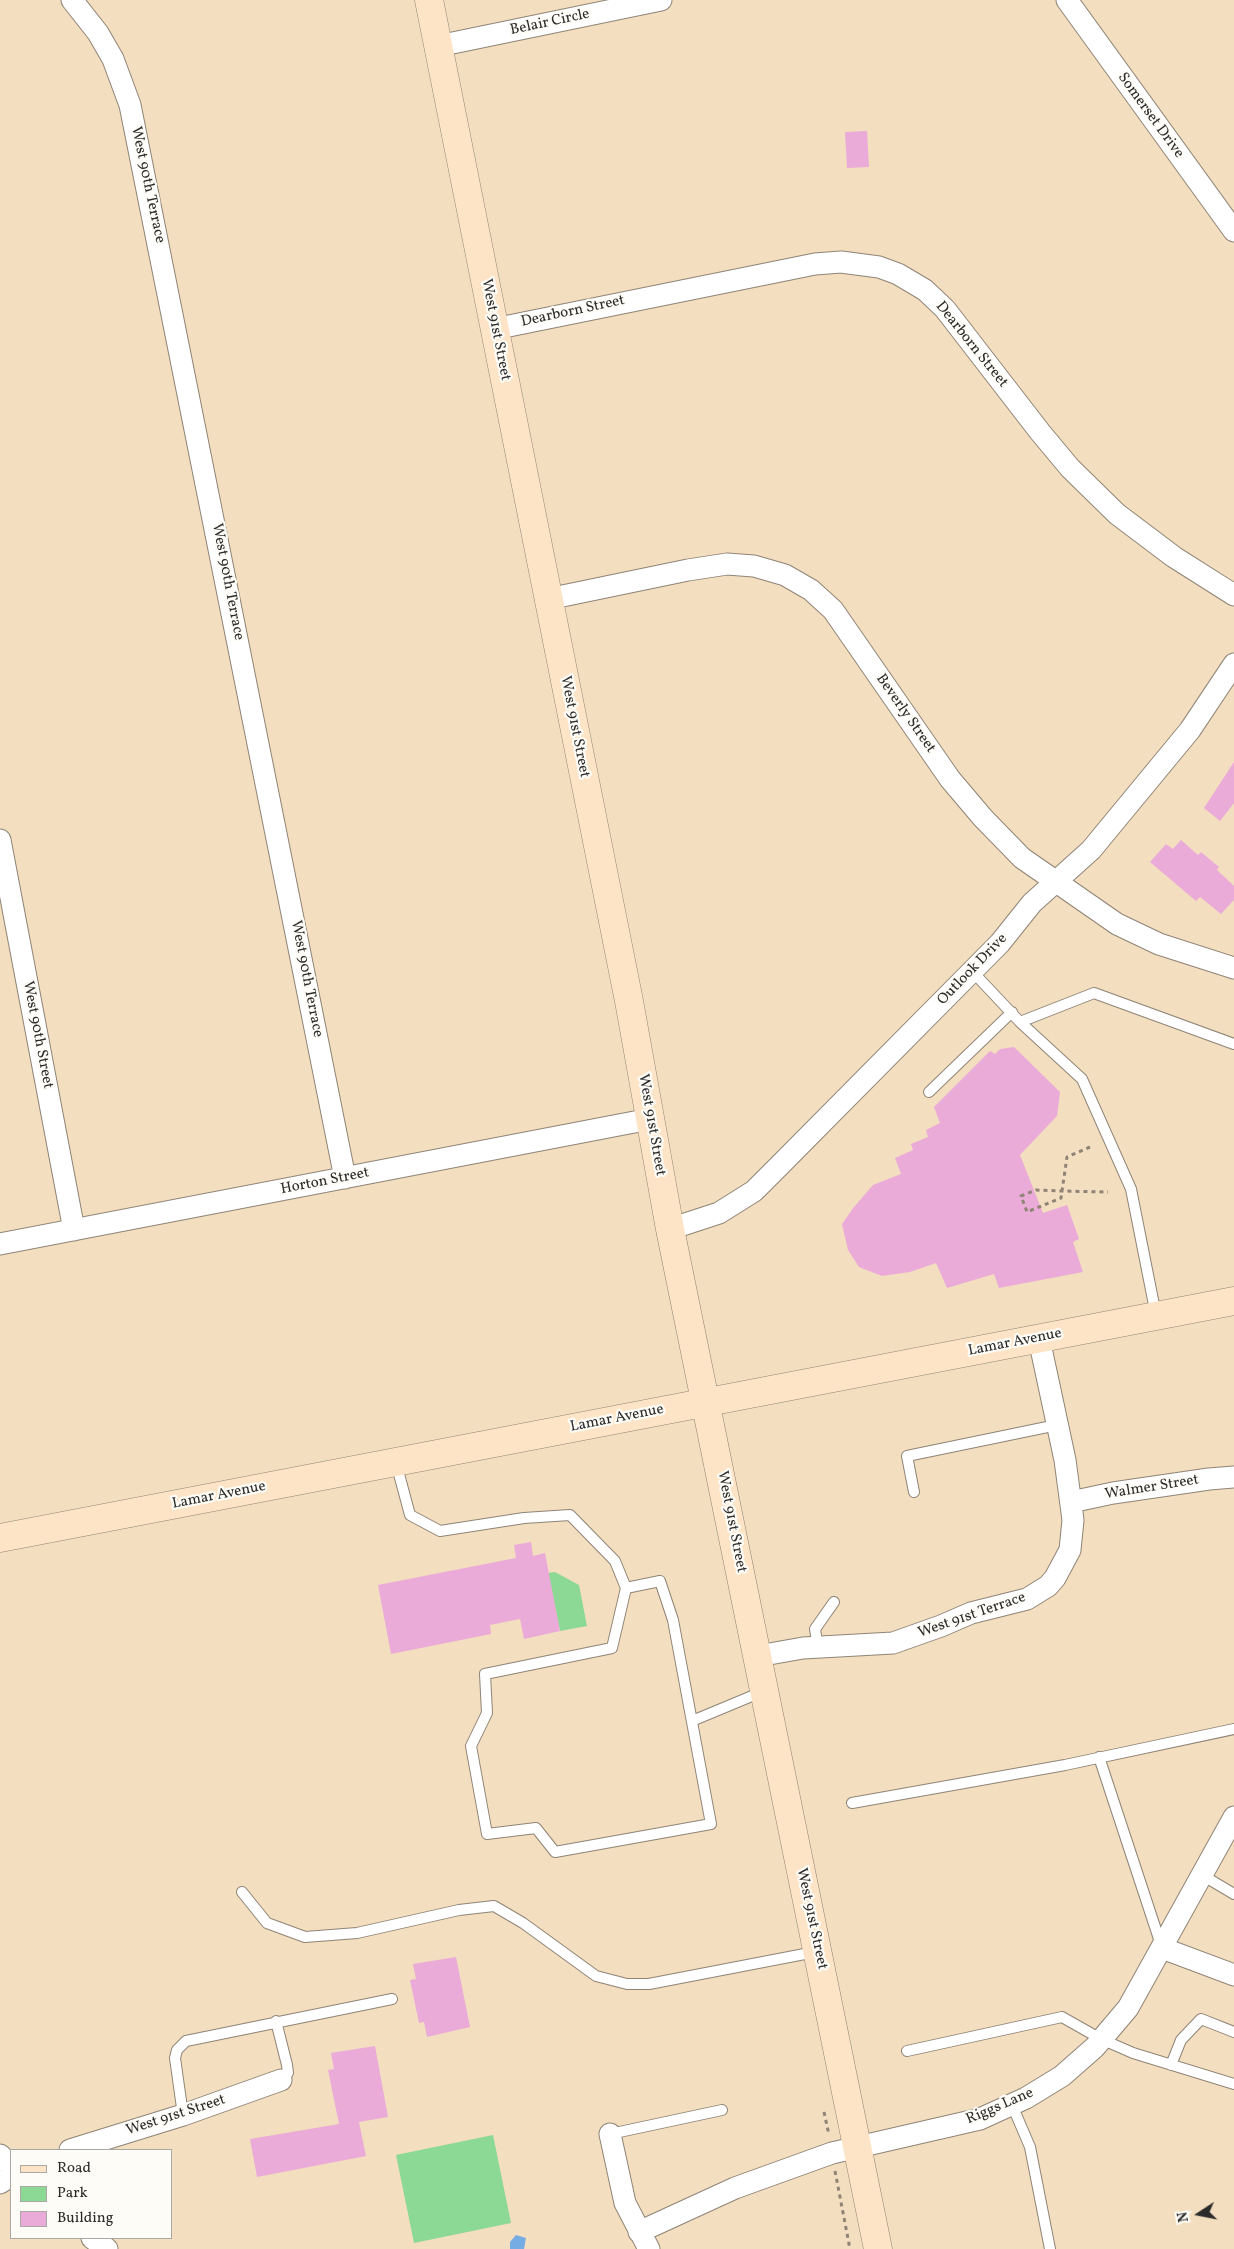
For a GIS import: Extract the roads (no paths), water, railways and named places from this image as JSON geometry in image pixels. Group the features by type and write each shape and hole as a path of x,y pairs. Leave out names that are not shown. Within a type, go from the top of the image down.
{"street":[{"name":"West 90th Terrace","path":"72,0 98,33 113,59 130,105 345,1178"},
{"name":"West 91st Street","path":"429,0 650,1119 670,1229 878,2249"},
{"name":"Belair Circle","path":"438,46 661,0"},
{"name":"Somerset Drive","path":"1067,0 1234,231"},
{"name":"Dearborn Street","path":"494,329 815,264 841,262 879,267 898,274 925,290 945,309 1070,468 1118,514 1174,557 1234,595"},
{"name":"Beverly Street","path":"548,599 688,570 727,564 754,566 785,575 811,590 833,610 950,779 983,818 1022,858 1117,924 1159,944 1234,968"},
{"name":"Outlook Drive","path":"670,1229 719,1213 754,1190 972,971 1016,925 1032,903 1057,883 1091,850 1126,810 1190,730 1234,664"},
{"name":"West 90th Street","path":"0,840 74,1230"},
{"name":"Horton Street","path":"0,1244 650,1119"},
{"name":"Lamar Avenue","path":"0,1538 1234,1301"},
{"name":"West 91st Terrace","path":"758,1656 818,1648 893,1643 971,1613 1027,1599 1048,1586 1055,1578 1070,1550 1073,1535 1071,1502 1039,1338"},
{"name":"Walmer Street","path":"1071,1502 1123,1492 1234,1477"},
{"name":"Riggs Lane","path":"644,2240 764,2176 832,2153 961,2124 1012,2105 1062,2076 1101,2040 1128,2008 1234,1817"},
{"path":"1162,1948 1234,1975"},
{"name":"West 91st Street","path":"73,2149 183,2115 281,2080"},
{"path":"610,2134 625,2203 644,2240"},
{"path":"0,2155 10,2165"},
{"path":"93,2239 107,2249"}],"lane":[{"path":"972,971 1020,1022 1082,1079 1131,1188 1156,1316"},
{"path":"1020,1022 1094,993 1234,1044"},
{"path":"929,1092 1012,1012"},
{"path":"914,1492 907,1456 1057,1425"},
{"path":"396,1462 410,1515 440,1531 524,1518 570,1515 615,1561 626,1588 612,1648 485,1674 487,1713 472,1746 487,1834 536,1828 556,1852 711,1824 673,1620 660,1580 626,1588"},
{"path":"818,1648 815,1629 834,1602"},
{"path":"692,1721 765,1691"},
{"path":"852,1803 1099,1757 1234,1729"},
{"path":"1099,1757 1162,1948"},
{"path":"1202,1875 1234,1894"},
{"path":"242,1892 267,1923 305,1937 357,1933 459,1910 494,1906 523,1923 596,1976 627,1984 649,1984 818,1952"},
{"path":"183,2115 175,2058 177,2050 186,2041 392,1999"},
{"path":"907,2050 1062,2017 1101,2040 1132,2053 1234,2084"},
{"path":"1171,2065 1181,2040 1200,2019 1234,2032"},
{"path":"276,2022 288,2073 281,2080"},
{"path":"1012,2105 1030,2147 1050,2249"},
{"path":"610,2134 722,2110"}],"water":[{"path":"516,2235 526,2238 524,2249 510,2249 510,2242"}]}
